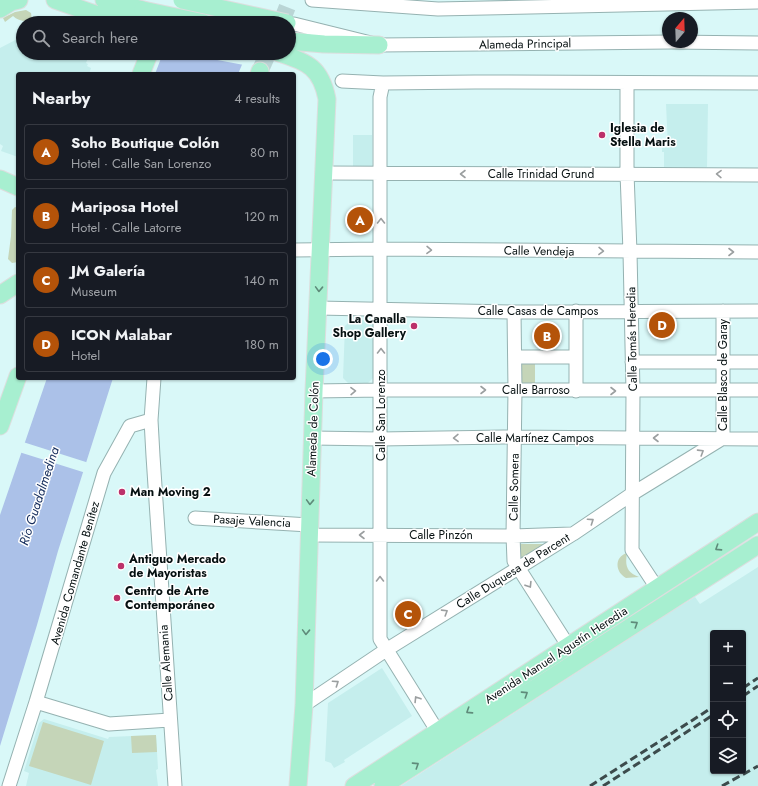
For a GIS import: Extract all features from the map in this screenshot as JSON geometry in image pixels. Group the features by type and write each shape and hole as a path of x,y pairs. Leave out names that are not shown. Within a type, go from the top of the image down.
{"main road":[{"path":"0,9 11,2 19,0"},
{"path":"55,0 103,16"},
{"path":"104,0 171,16"},
{"path":"182,0 254,16"},
{"path":"296,48 324,44 379,45"},
{"name":"Alameda de Colón","path":"296,57 309,65 318,74 323,83 327,99 312,438 304,704 298,786"},
{"path":"142,72 147,60"},
{"path":"0,180 16,185"},
{"path":"0,295 16,284"},
{"path":"0,426 17,380"},
{"name":"Avenida Manuel Agustín Heredia","path":"354,786 569,647 758,522"},
{"name":"Avenida Manuel Agustín Heredia","path":"383,786 758,545"}],"street":[{"path":"312,0 438,4 723,1 758,2"},
{"name":"Alameda Principal","path":"296,25 379,45 671,42 758,43"},
{"path":"342,81 383,83 758,84"},
{"name":"Calle San Lorenzo","path":"383,83 380,97 380,639 438,732"},
{"name":"Calle Tomás Heredia","path":"627,83 627,173 633,391 632,550 657,588"},
{"name":"Calle Trinidad Grund","path":"324,173 627,173 758,175"},
{"name":"Calle Vendeja","path":"296,250 381,249 758,252"},
{"name":"Calle Casas de Campos","path":"318,308 514,312 758,311"},
{"path":"576,311 576,390"},
{"name":"Calle Blasco de Garay","path":"723,311 723,438"},
{"name":"Calle Somera","path":"514,312 514,561 569,647"},
{"path":"515,357 576,357"},
{"path":"632,362 758,362"},
{"path":"152,420 154,380"},
{"name":"Calle Barroso","path":"314,391 758,390"},
{"name":"Calle Alemania","path":"152,420 162,604 175,786"},
{"name":"Avenida Comandante Benítez","path":"9,786 36,702 104,473 130,426 152,420"},
{"name":"Calle Martínez Campos","path":"312,438 380,439 515,437 723,438 758,440"},
{"name":"Calle Duquesa de Parcent","path":"304,704 386,650 573,534 632,494 723,438"},
{"name":"Pasaje Valencia","path":"195,518 309,530"},
{"name":"Calle Pinzón","path":"309,530 380,535 513,536 573,534"},
{"path":"36,702 109,724 170,720"}],"shaded area":[{"path":"16,40 16,60 87,60 87,66 91,68 90,72 16,72 16,156 1,151 3,146 0,144 0,48"},
{"path":"666,104 708,104 707,167 664,167 664,152 662,152 662,148 668,147"},
{"path":"353,135 372,135 372,167 353,167"},
{"path":"351,320 367,320 373,326 373,378 368,383 348,383 343,378 345,326"},
{"path":"758,567 758,786 401,786 672,611 695,597 700,604"},
{"path":"382,668 412,716 334,768 331,763 325,761 328,703"},
{"path":"44,719 108,739 109,737 156,735 158,769 156,770 158,786 26,786 29,773 24,771 39,723"}],"green space":[{"path":"26,10 31,13 31,16 16,16 16,18 13,16 5,22 3,18 15,12"},
{"path":"16,207 16,262 12,263 8,259 12,210"},
{"path":"522,361 535,361 535,384 522,384"},
{"path":"517,544 547,544 520,562"},
{"path":"627,553 627,568 631,573 639,577 626,578 618,569 618,561"},
{"path":"43,722 104,741 91,785 29,766"},
{"path":"156,735 157,752 132,753 131,736"}],"water":[{"path":"160,60 244,60 239,72 156,72"},
{"name":"Río Guadalmedina","path":"46,380 112,380 58,551 0,746 0,515"}],"pier":[{"path":"180,0 272,0 265,16 174,16"},
{"path":"217,60 246,60 244,65"},
{"path":"23,442 89,463 86,473 19,452"}],"tunnel":[{"path":"164,16 170,0"},
{"path":"284,16 290,0"},
{"path":"260,71 265,60"}],"railway":[{"path":"746,686 758,678"},
{"path":"746,694 758,686"},
{"path":"590,786 710,709"},
{"path":"603,786 710,717"},
{"path":"722,786 758,766"}],"place":[{"name":"Iglesia de Stella Maris","path":"602,135"},
{"name":"Soho Boutique Colón","path":"360,220"},
{"name":"ICON Malabar","path":"662,325"},
{"name":"La Canalla Shop Gallery","path":"414,326"},
{"name":"Mariposa Hotel","path":"547,336"},
{"name":"Man Moving 2","path":"122,492"},
{"name":"Antiguo Mercado de Mayoristas","path":"121,566"},
{"name":"Centro de Arte Contemporáneo","path":"117,598"},
{"name":"JM Galería","path":"408,614"}]}
